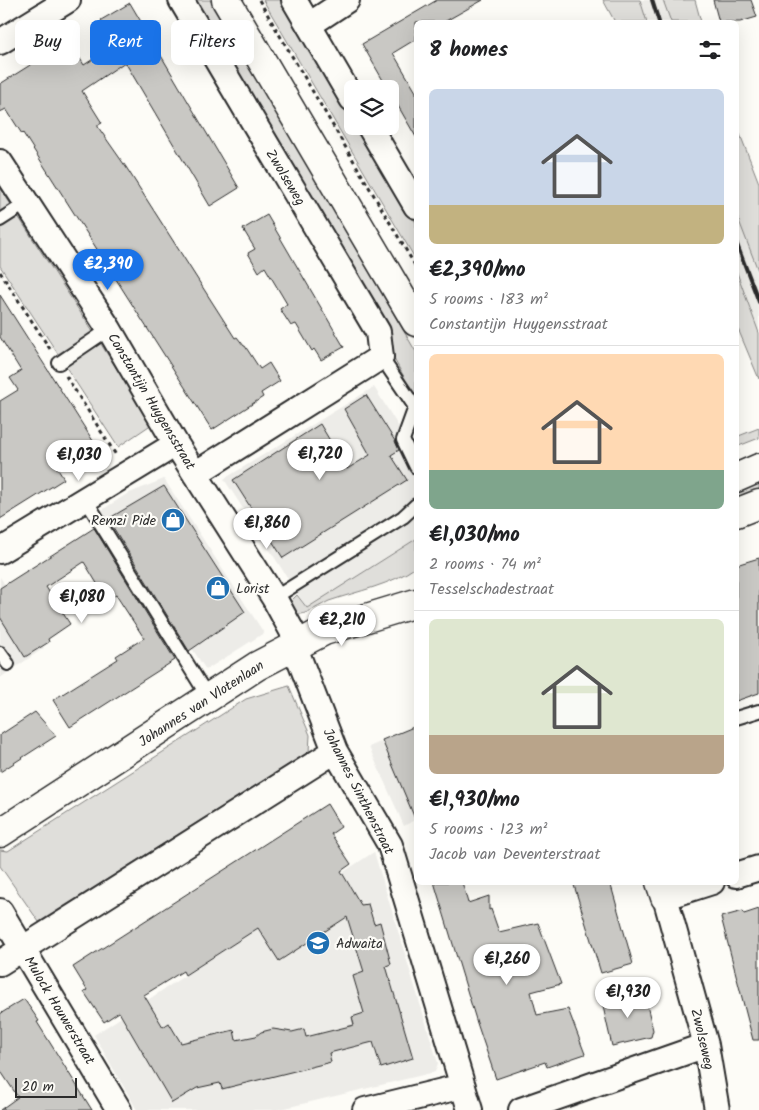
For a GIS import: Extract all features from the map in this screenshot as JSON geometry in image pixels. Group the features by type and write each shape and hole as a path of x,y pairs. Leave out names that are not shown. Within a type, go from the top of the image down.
{"street":[{"path":"0,42 68,0"},
{"name":"Zwolseweg","path":"181,0 378,332 381,356"},
{"path":"226,0 414,319"},
{"path":"248,0 414,282"},
{"path":"294,0 344,85"},
{"path":"309,25 347,0"},
{"path":"374,135 414,203"},
{"name":"Constantijn Huygensstraat","path":"0,162 28,202 109,329 176,444 274,598 292,631 296,645"},
{"path":"195,474 381,356"},
{"path":"0,551 176,444"},
{"path":"739,477 759,468"},
{"name":"Johannes van Vlotenlaan","path":"0,833 257,666 324,631 414,604"},
{"name":"Johannes Sinthenstraat","path":"296,645 335,751 390,845 470,1110"},
{"path":"0,963 335,751"},
{"path":"739,874 759,868"},
{"path":"662,890 693,885"},
{"name":"Zwolseweg","path":"662,890 706,1045 717,1110"},
{"name":"Mulock Houwerstraat","path":"0,911 119,1110"},
{"path":"521,1110 706,1045"},
{"path":"365,1110 462,1086"}],"lane":[{"path":"0,220 28,202"},
{"path":"58,363 109,329"},
{"path":"381,356 414,405"},
{"path":"414,409 403,440 414,463"},
{"path":"86,500 208,697"},
{"path":"274,598 403,517 414,507"},
{"path":"0,653 8,664"},
{"path":"739,717 759,711"}],"path":[{"path":"259,0 414,265"}],"shaded area":[{"path":"190,0 210,0 222,20 202,20"},
{"path":"263,0 284,0 344,101 344,135 364,135 414,220 414,257"},
{"path":"603,0 640,0 646,20 614,20"},
{"path":"611,0 695,0 700,20 619,20"},
{"path":"663,0 695,0 700,20 670,20"},
{"path":"229,65 248,65 414,349 414,394 390,352 390,334"},
{"path":"739,132 759,183 759,379 739,331"},
{"path":"739,132 759,183 759,273 739,221"},
{"path":"0,188 12,206 0,214"},
{"path":"18,216 93,332 58,354 0,266 0,227"},
{"path":"739,278 759,333 759,379 739,331"},
{"path":"99,341 152,424 118,447 64,364"},
{"path":"374,387 414,452 414,540 307,608 224,479"},
{"path":"759,428 759,438 739,446 739,436"},
{"path":"759,474 759,494 739,502 739,482"},
{"path":"164,479 264,633 206,670 102,510 127,494"},
{"path":"414,540 414,568 385,583 329,601 303,614 294,612 292,600 297,595 307,608"},
{"path":"0,577 44,648 0,678"},
{"path":"289,686 310,735 309,752 39,922 0,866 0,850 8,851 246,699"},
{"path":"414,727 414,820 404,826 369,747"},
{"name":"Adwaita","path":"374,852 438,1063 435,1072 277,1110 137,1110 94,1035"}],"building":[{"path":"437,0 483,0 448,20 414,20 414,40 393,53 414,89 414,134 399,108 399,80 383,80 362,44"},
{"path":"713,0 751,0 757,17 740,22 739,20 718,20"},
{"path":"130,3 140,20 101,20"},
{"path":"161,56 239,188 210,206 127,65 161,65"},
{"path":"80,59 84,65 90,61 90,65 121,65 82,91 102,123 98,127 126,167 235,338 237,337 245,346 260,369 269,363 280,381 261,393 263,397 212,430 23,133 6,109 0,112 0,84 30,65 80,65"},
{"path":"267,215 344,347 321,360 314,349 312,351 296,324 291,326 280,309 287,304 265,267 259,272 248,253 255,249 243,229"},
{"path":"0,295 95,444 57,468 64,479 0,519 0,401 18,390 10,378 21,371 0,337"},
{"path":"366,395 395,441 399,450 391,455 407,480 283,558 233,480 320,424 347,469 370,455 344,409"},
{"path":"164,486 245,612 189,651 108,519"},
{"path":"94,528 175,660 70,727 53,700 118,659 116,656 144,638 116,595 107,600 84,562 46,587 70,624 48,639 49,642 25,657 0,617 0,588"},
{"path":"759,558 759,693 739,700 739,564"},
{"path":"35,712 56,736 0,772 0,735"},
{"path":"414,727 414,816 382,740"},
{"path":"327,804 341,827 331,834 351,864 341,871 361,905 368,904 374,924 380,922 391,964 386,966 413,1058 381,1068 373,1042 329,1053 331,1062 222,1089 220,1083 197,1088 172,1103 119,1012 104,1022 84,992 87,990 73,967","holes":["347,917 364,972 353,976 364,1013 352,1017 354,1025 306,1037 304,1029 292,1032 273,1029 261,1032 256,1036 236,1040 234,1030 181,1043 169,1023 163,1027 144,995 183,971 185,975 258,928 279,961"]},
{"path":"435,885 463,885 468,903 489,896 489,910 491,909 499,932 538,923 561,984 531,992 537,1015 568,1009 585,1054 547,1067 545,1062 496,1079"},
{"path":"574,885 611,885 633,964 601,973"},
{"path":"759,909 759,1040 753,1040 721,917 743,911 744,914"},
{"path":"644,993 653,1030 651,1037 612,1046 602,1002"},
{"path":"24,999 92,1110 0,1110 18,1097 0,1070 0,1014"}],"railway":[{"path":"652,0 658,20"},
{"path":"739,250 759,302"}],"place":[{"name":"Remzi Pide","path":"173,520"},
{"name":"Lorist","path":"218,588"},
{"name":"Adwaita","path":"318,943"}]}
